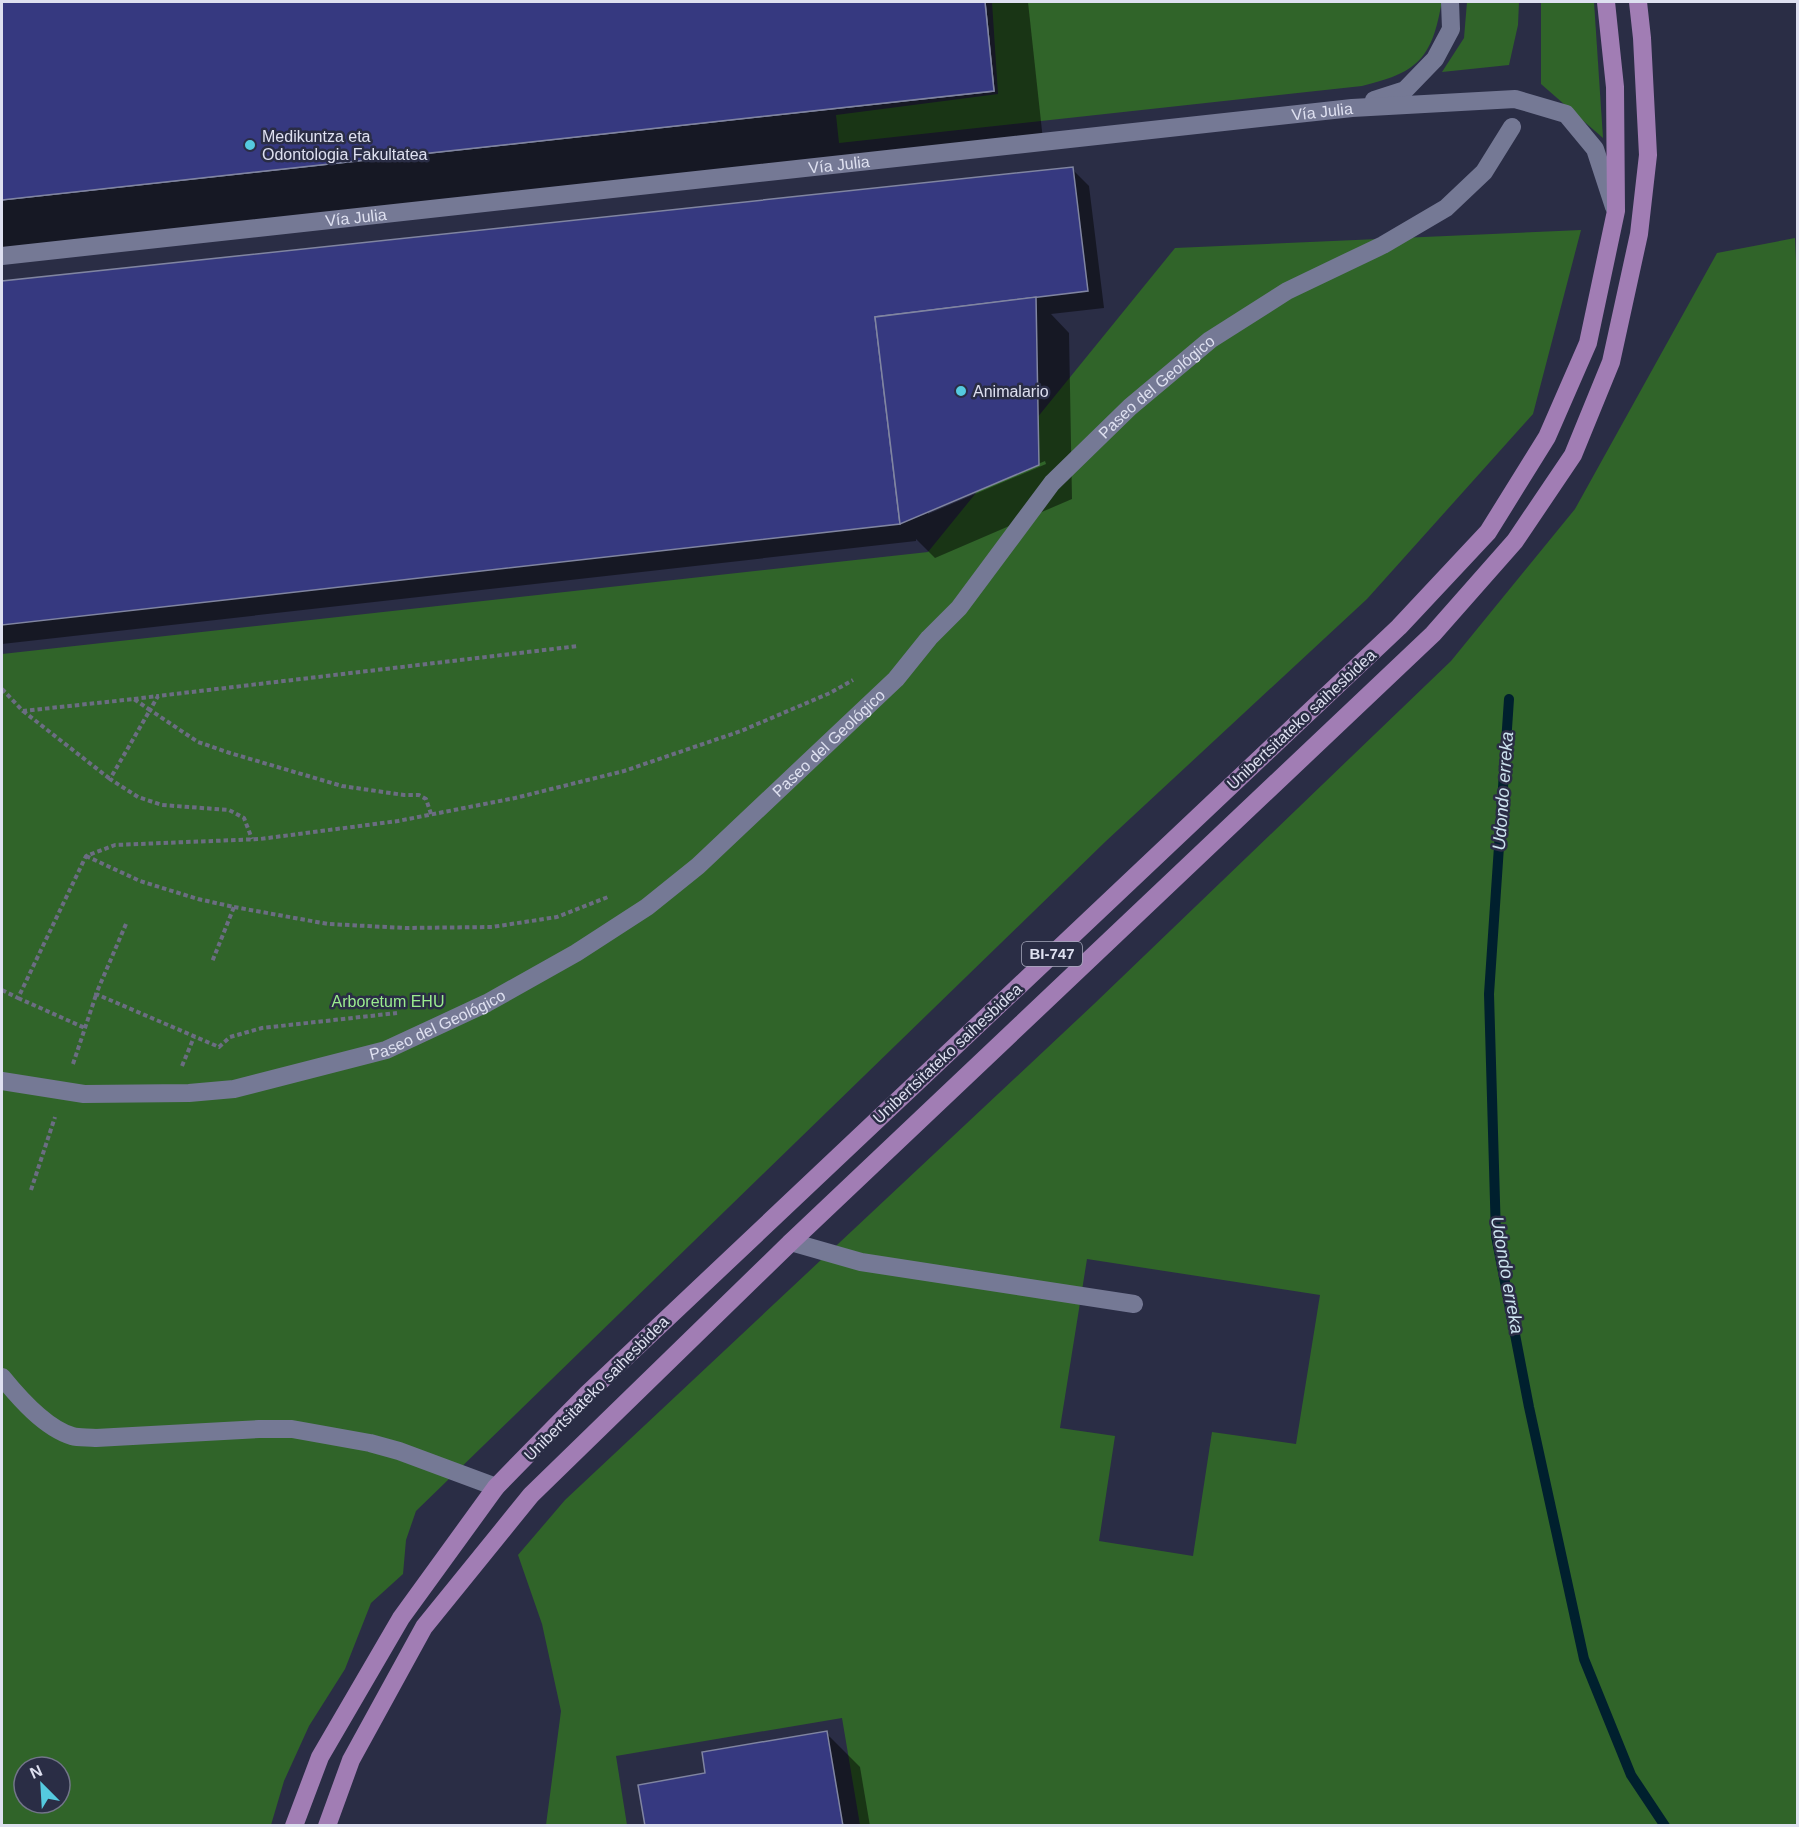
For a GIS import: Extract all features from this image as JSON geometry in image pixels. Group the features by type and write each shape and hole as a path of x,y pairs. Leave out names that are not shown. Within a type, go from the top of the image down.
{"main road":[{"name":"Unibertsitateko saihesbidea","path":"294,1826 320,1758 401,1618 496,1488 587,1394 1399,627 1488,532 1547,436 1588,344 1616,211 1615,87 1606,2"},
{"name":"Unibertsitateko saihesbidea","path":"327,1826 351,1760 424,1627 531,1495 791,1242 1433,634 1515,542 1573,455 1611,362 1639,234 1648,154 1638,2"}],"street":[{"path":"1352,108 1404,90 1435,59 1451,29 1450,2"},
{"name":"Vía Julia","path":"2,256 1352,108 1515,99 1566,114 1595,149 1616,211"},
{"name":"Paseo del Geológico","path":"2,1081 84,1094 189,1093 234,1089 386,1050 487,1003 576,953 648,907 698,866 896,679 929,638 958,608 1052,483 1130,406 1210,340 1277,297 1383,245 1446,208 1484,172 1512,127"},
{"path":"791,1242 861,1262 1134,1304"},
{"path":"2,1377 22,1401 53,1426 72,1436 96,1438 248,1429 292,1429 370,1443 399,1451 496,1488"}],"path":[{"path":"23,711 578,646"},
{"path":"18,998 86,856 115,844 252,839 386,822 515,798 624,771 741,731 830,693 860,676"},
{"path":"2,689 23,711 110,779 138,797 162,805 229,810 244,818 252,839"},
{"path":"110,779 158,696"},
{"path":"134,699 198,742 342,786 419,795 426,799 431,814"},
{"path":"86,856 140,881 198,899 328,924 406,928 492,927 557,917 612,896"},
{"path":"212,962 234,907"},
{"path":"2,990 85,1028 96,994 126,924"},
{"path":"96,994 219,1047 230,1037 262,1028 404,1012"}],"green space":[{"path":"992,2 1441,2 1441,6 1432,40 1418,62 1395,76 1362,86 839,143 836,115 998,94"},
{"path":"1467,2 1519,2 1518,25 1509,65 1442,72 1464,38"},
{"path":"1541,2 1594,2 1603,138 1541,84"},
{"name":"Arboretum EHU","path":"1581,230 1533,414 1367,599 1105,842 416,1511 406,1540 403,1574 371,1603 345,1669 309,1726 284,1781 271,1825 2,1825 2,654 928,552 1175,248"},
{"path":"1795,238 1798,305 1797,1825 860,1825 842,1718 616,1756 627,1825 546,1825 561,1711 542,1624 518,1555 565,1500 1094,1004 1451,661 1575,509 1717,253","holes":["1087,1259 1320,1295 1296,1444 1212,1432 1193,1556 1099,1541 1115,1436 1060,1428"]}],"building":[{"name":"Medikuntza eta Odontologia Fakultatea","path":"2,2 985,2 994,91 2,200"},
{"name":"Medikuntza eta Odontologia Fakultatea","path":"2,2 985,2 994,91 2,200"},
{"path":"1073,167 1088,291 875,317 900,524 2,625 2,281"},
{"name":"Animalario","path":"1036,297 1039,465 900,524 875,317"},
{"path":"827,1731 843,1826 645,1826 638,1785 705,1773 702,1752"}],"waterway":[{"name":"Udondo erreka","path":"1509,699 1489,994 1496,1236 1529,1407 1584,1659 1631,1775 1665,1826"}],"place":[{"name":"Medikuntza eta Odontologia Fakultatea","path":"250,145"},
{"name":"Animalario","path":"961,391"}]}
